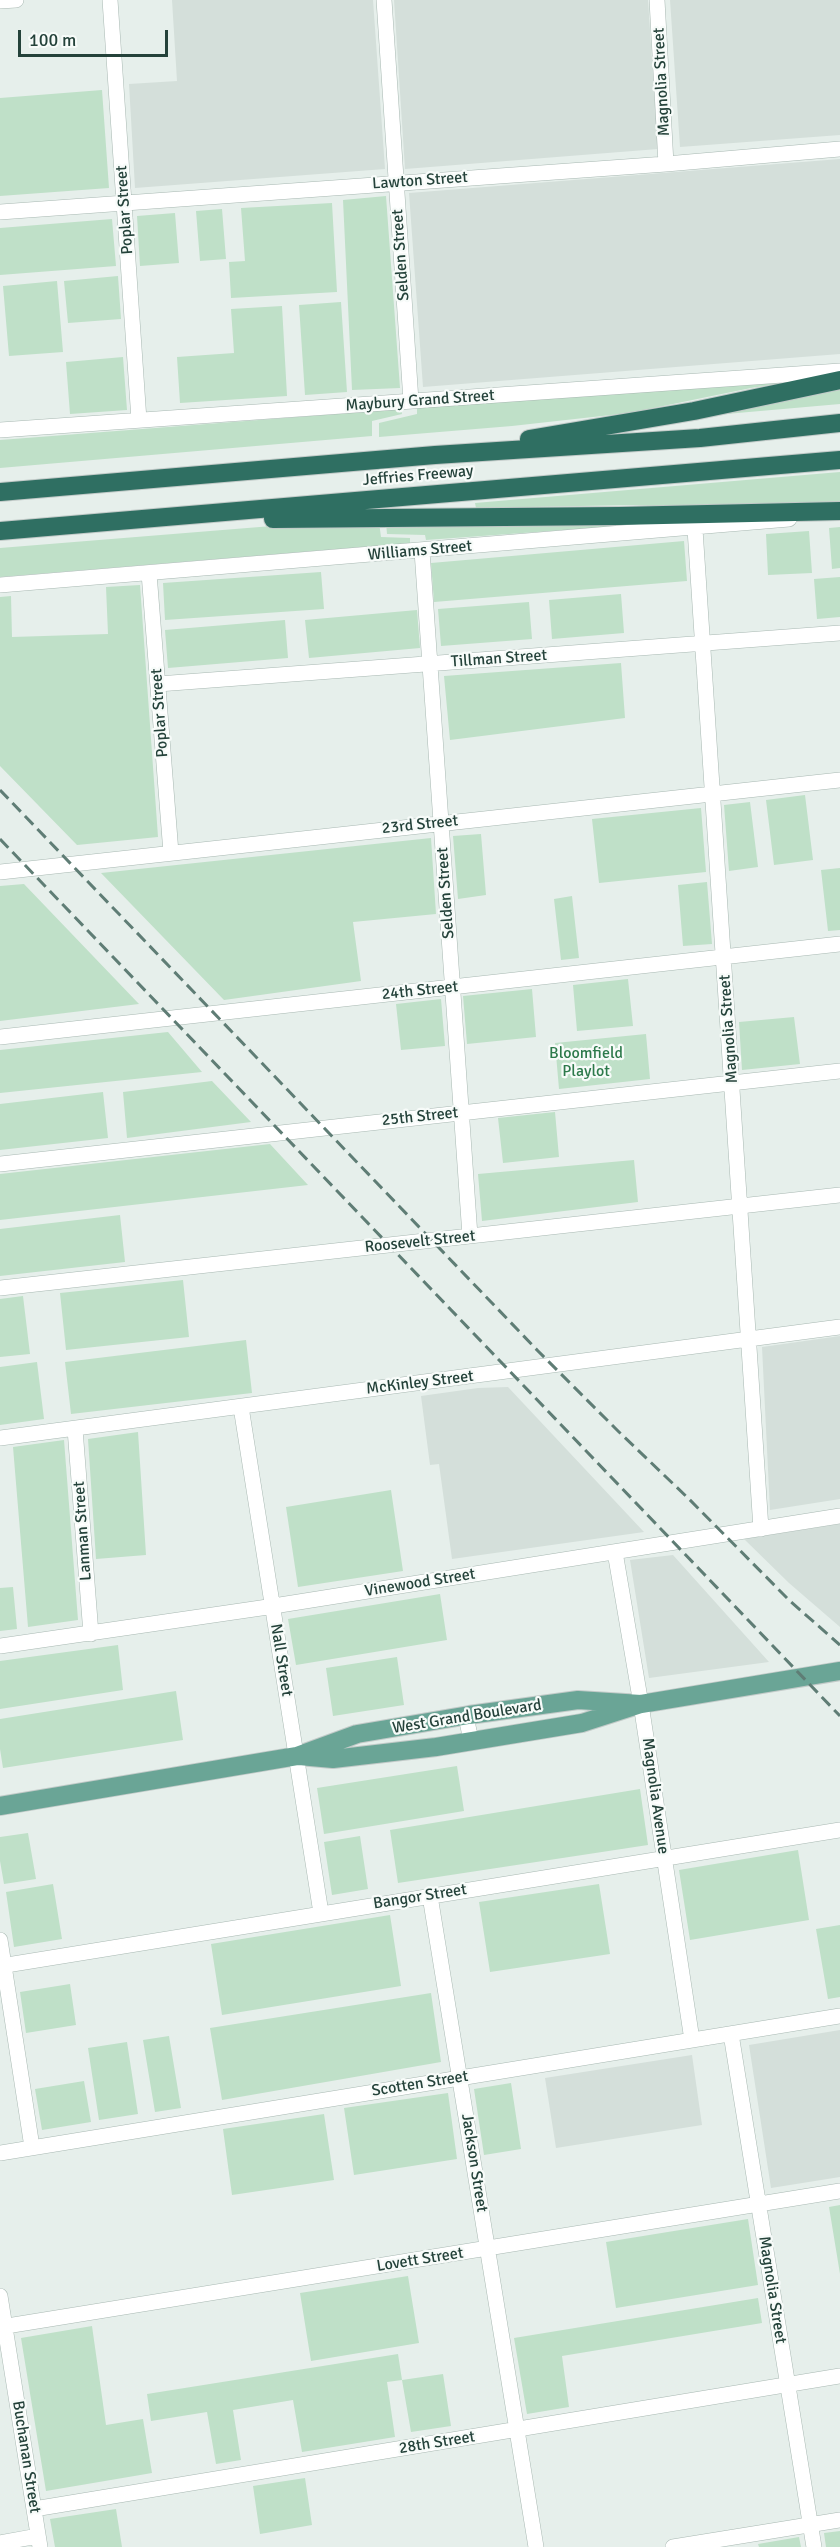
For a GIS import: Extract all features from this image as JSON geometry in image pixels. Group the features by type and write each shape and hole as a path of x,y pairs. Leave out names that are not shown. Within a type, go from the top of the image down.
{"highway":[{"path":"435,455 694,411 840,380"},
{"name":"Jeffries Freeway","path":"0,492 435,455 700,438 840,423"},
{"name":"Jeffries Freeway","path":"0,531 840,460"},
{"path":"121,521 840,512"}],"main road":[{"name":"West Grand Boulevard","path":"297,1756 342,1759 471,1741 582,1723 641,1704 840,1671"},
{"name":"West Grand Boulevard","path":"0,1806 297,1756 357,1734 466,1716 578,1700 641,1704"}],"street":[{"path":"0,1 16,0"},
{"name":"Poplar Street","path":"110,0 139,420"},
{"name":"Selden Street","path":"384,0 411,401"},
{"name":"Magnolia Street","path":"657,0 666,164"},
{"name":"Lawton Street","path":"0,212 666,164 840,148"},
{"name":"Maybury Grand Street","path":"0,430 840,371"},
{"name":"Williams Street","path":"0,585 695,529 840,512"},
{"name":"Magnolia Street","path":"695,529 761,1528"},
{"name":"Selden Street","path":"422,551 470,1236"},
{"name":"Poplar Street","path":"150,573 171,853"},
{"name":"Tillman Street","path":"158,684 840,633"},
{"name":"23rd Street","path":"0,872 840,780"},
{"name":"24th Street","path":"0,1037 840,944"},
{"name":"25th Street","path":"0,1164 840,1071"},
{"name":"Roosevelt Street","path":"0,1288 840,1195"},
{"name":"McKinley Street","path":"0,1438 840,1327"},
{"name":"Nall Street","path":"241,1407 321,1913"},
{"name":"Lanman Street","path":"75,1429 91,1634"},
{"name":"Vinewood Street","path":"0,1646 272,1606 840,1516"},
{"name":"Magnolia Avenue","path":"615,1552 641,1704 692,2040"},
{"path":"466,1716 471,1741"},
{"name":"Bangor Street","path":"2,1965 840,1830"},
{"name":"Jackson Street","path":"430,1896 536,2547"},
{"path":"0,1940 2,1965 32,2147"},
{"name":"Scotten Street","path":"0,2153 840,2016"},
{"name":"Magnolia Street","path":"731,2034 814,2547"},
{"name":"Lovett Street","path":"2,2326 840,2191"},
{"name":"Buchanan Street","path":"0,2296 2,2326 39,2542"},
{"name":"28th Street","path":"34,2509 840,2376"},
{"path":"673,2547 840,2520"},
{"path":"0,2543 39,2542"}],"shaded area":[{"path":"172,0 373,0 385,169 135,188 129,84 177,81"},
{"path":"394,0 648,0 658,149 405,169"},
{"path":"670,0 840,0 840,135 680,147"},
{"path":"840,159 840,354 423,387 409,193"},
{"path":"840,1336 840,1499 770,1510 762,1347"},
{"path":"508,1387 644,1532 452,1559 439,1464 430,1465 421,1396 478,1388"},
{"path":"840,1524 840,1627 789,1583 744,1539"},
{"path":"673,1555 769,1662 649,1678 630,1560"},
{"path":"840,2030 840,2177 771,2188 749,2045"},
{"path":"692,2055 702,2125 556,2148 545,2078"}],"green space":[{"path":"102,90 109,188 0,196 0,98"},
{"path":"386,196 400,388 352,390 343,200"},
{"path":"332,203 337,292 231,298 229,262 245,261 241,208"},
{"path":"222,209 226,259 200,261 196,211"},
{"path":"175,213 179,263 140,266 137,216"},
{"path":"112,219 116,266 0,275 0,228"},
{"path":"118,276 121,319 68,323 64,281"},
{"path":"57,281 63,352 9,356 3,286"},
{"path":"341,302 347,392 305,395 299,305"},
{"path":"282,306 287,396 180,403 177,357 234,353 231,309"},
{"path":"123,357 127,410 70,414 66,362"},
{"path":"815,378 751,388 629,413 379,437 379,423 417,414 417,408"},
{"path":"840,383 840,404 692,417"},
{"path":"401,409 402,414 372,421 372,436 0,468 0,440"},
{"path":"840,472 840,502 676,507 633,505 476,508 475,503"},
{"path":"730,518 426,540 425,535 387,534 386,522"},
{"path":"379,522 381,537 410,538 410,543 0,577 0,548 272,526"},
{"path":"840,527 840,568 832,569 829,528"},
{"path":"809,531 812,573 768,575 766,534"},
{"path":"684,541 687,581 434,602 431,563"},
{"path":"321,572 324,609 165,620 163,583"},
{"path":"840,577 840,617 817,619 814,579"},
{"path":"140,585 158,837 77,845 0,766 0,597 11,596 12,637 108,634 106,587"},
{"path":"621,594 624,633 552,639 549,600"},
{"path":"529,602 532,639 441,646 438,609"},
{"path":"417,610 420,648 309,658 305,620"},
{"path":"285,620 288,658 168,668 165,630"},
{"path":"621,663 625,718 450,740 444,676"},
{"path":"805,795 813,860 774,865 766,800"},
{"path":"750,802 758,867 729,871 724,805"},
{"path":"701,808 706,872 599,883 592,819"},
{"path":"481,834 486,895 458,899 453,836"},
{"path":"431,838 436,914 353,922 361,981 224,1000 101,873"},
{"path":"840,868 840,930 828,931 821,870"},
{"path":"707,882 712,944 683,946 678,885"},
{"path":"24,884 139,1004 0,1021 0,886"},
{"path":"572,896 579,958 561,960 554,899"},
{"path":"628,979 633,1026 577,1031 573,985"},
{"path":"532,989 536,1037 467,1044 463,996"},
{"path":"441,999 445,1046 401,1050 396,1004"},
{"path":"794,1017 800,1064 742,1070 739,1022"},
{"path":"168,1032 202,1072 0,1093 0,1050"},
{"name":"Bloomfield Playlot","path":"646,1034 650,1079 559,1089 555,1043"},
{"path":"212,1081 251,1122 127,1138 123,1092"},
{"path":"103,1092 108,1138 0,1150 0,1104"},
{"path":"555,1112 559,1157 503,1163 498,1118"},
{"path":"270,1144 308,1185 0,1220 0,1174"},
{"path":"634,1160 638,1202 482,1221 478,1174"},
{"path":"120,1215 125,1262 0,1276 0,1229"},
{"path":"183,1280 189,1337 66,1350 60,1293"},
{"path":"23,1296 30,1354 0,1357 0,1299"},
{"path":"246,1340 252,1393 71,1414 65,1362"},
{"path":"37,1362 44,1419 0,1425 0,1367"},
{"path":"138,1432 146,1555 96,1559 88,1439"},
{"path":"64,1440 78,1620 28,1627 13,1447"},
{"path":"391,1490 403,1571 298,1587 286,1507"},
{"path":"13,1587 17,1629 0,1631 0,1588"},
{"path":"440,1594 447,1640 296,1665 288,1619"},
{"path":"118,1645 123,1690 0,1709 0,1661"},
{"path":"397,1657 404,1705 333,1716 326,1668"},
{"path":"176,1691 183,1740 3,1768 0,1749 0,1719"},
{"path":"457,1766 464,1811 324,1834 317,1788"},
{"path":"640,1789 648,1845 398,1883 390,1830"},
{"path":"28,1833 36,1879 4,1884 0,1861 0,1837"},
{"path":"360,1836 368,1889 332,1895 324,1842"},
{"path":"798,1850 809,1920 690,1940 679,1870"},
{"path":"53,1884 62,1939 14,1947 6,1892"},
{"path":"599,1884 610,1954 490,1972 479,1902"},
{"path":"390,1915 401,1986 222,2015 211,1944"},
{"path":"840,1925 840,1997 828,1999 816,1929"},
{"path":"70,1984 76,2025 26,2033 20,1992"},
{"path":"431,1993 441,2062 222,2100 210,2028"},
{"path":"169,2036 181,2108 155,2112 143,2040"},
{"path":"127,2042 138,2114 99,2120 88,2048"},
{"path":"84,2081 91,2122 42,2130 35,2089"},
{"path":"511,2083 521,2149 484,2155 474,2089"},
{"path":"448,2093 457,2159 354,2175 344,2108"},
{"path":"324,2114 334,2180 232,2195 223,2129"},
{"path":"840,2205 840,2274 829,2207"},
{"path":"748,2219 758,2285 616,2308 606,2242"},
{"path":"408,2276 419,2343 311,2361 300,2293"},
{"path":"758,2298 762,2323 562,2356 569,2407 527,2414 514,2338"},
{"path":"92,2326 106,2425 143,2419 152,2473 46,2491 21,2338"},
{"path":"398,2354 402,2380 387,2382 395,2437 302,2452 293,2400 233,2410 241,2460 216,2464 207,2412 151,2421 147,2394"},
{"path":"443,2374 451,2426 411,2432 402,2380"},
{"path":"305,2478 312,2525 260,2534 253,2486"},
{"path":"116,2509 122,2547 55,2547 50,2519"},
{"path":"840,2531 840,2547 826,2547 824,2533"},
{"path":"799,2537 801,2547 759,2547 758,2544"}],"railway":[{"path":"0,790 538,1351 790,1601 840,1645"},
{"path":"0,839 840,1716"}]}
